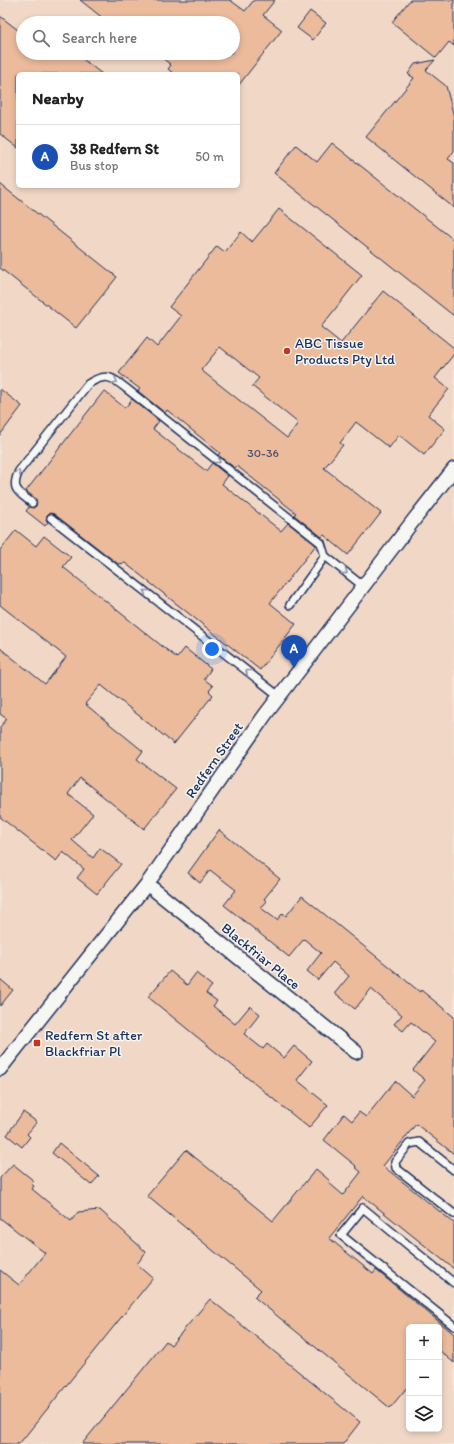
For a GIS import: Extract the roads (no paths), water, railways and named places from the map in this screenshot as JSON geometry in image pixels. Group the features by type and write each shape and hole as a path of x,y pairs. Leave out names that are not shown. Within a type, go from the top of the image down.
{"street":[{"name":"Redfern Street","path":"0,1069 147,884 279,696 454,469"},
{"name":"Blackfriar Place","path":"147,884 356,1052"}],"lane":[{"path":"32,503 17,492 15,488 15,479 19,471 88,384 98,377 107,377 115,380 127,389 321,543 325,556 363,586"},
{"path":"51,518 279,696"},
{"path":"290,605 325,556"},
{"path":"454,1170 419,1142 409,1144 395,1162 396,1168 454,1214"},
{"path":"454,1283 363,1208 341,1235 454,1326"}],"place":[{"name":"ABC Tissue Products Pty Ltd","path":"287,351"},
{"name":"38 Redfern St","path":"294,668"},
{"name":"Redfern St after Blackfriar Pl","path":"37,1043"}]}
